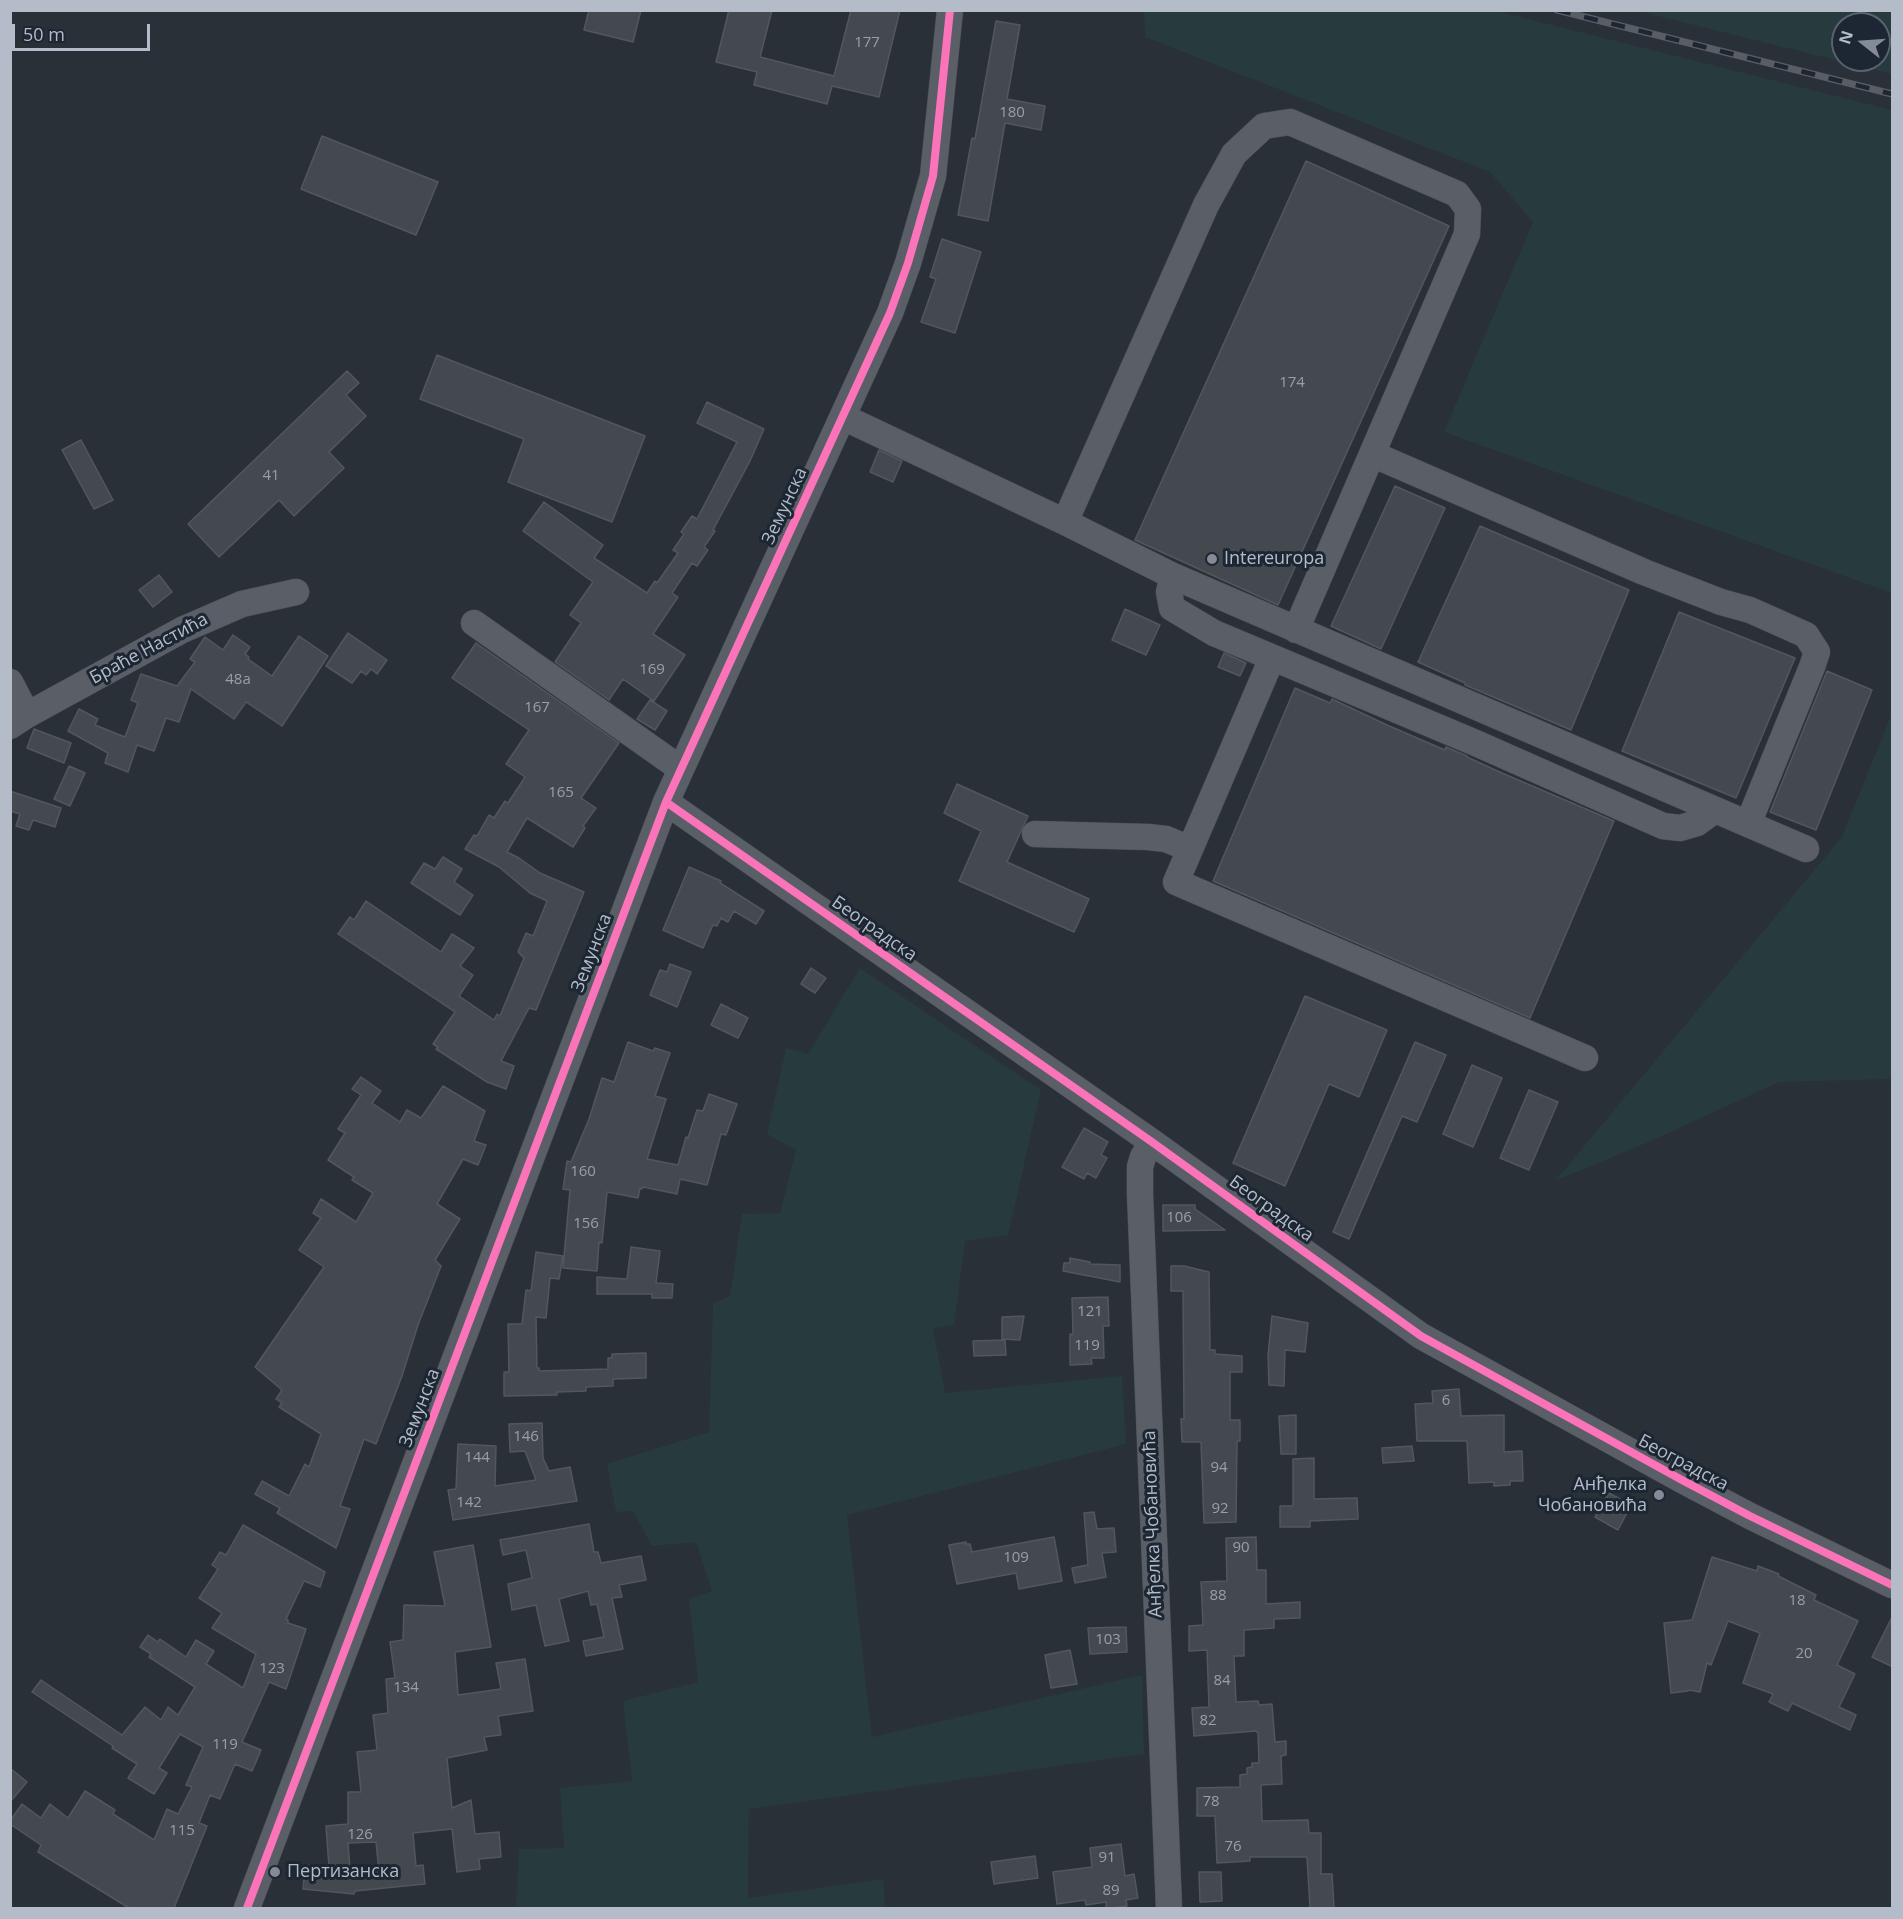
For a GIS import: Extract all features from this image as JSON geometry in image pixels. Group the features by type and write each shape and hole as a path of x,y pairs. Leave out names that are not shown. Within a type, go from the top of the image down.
{"street":[{"name":"Земунска","path":"247,1908 666,802 890,313 908,264 933,176 950,10"},
{"path":"1065,522 1206,206 1234,154 1264,126 1290,122 1457,194 1468,209 1467,234 1296,630"},
{"path":"843,417 1173,576 1806,849"},
{"path":"1372,454 1644,572 1721,602 1750,610 1806,635 1817,652 1748,824"},
{"path":"1173,576 1169,592 1172,608 1214,633 1478,744 1663,826 1680,828 1689,826 1715,810"},
{"name":"Браће Настића","path":"19,720 142,650 214,614 242,604 296,592"},
{"path":"474,623 681,769"},
{"path":"1272,658 1176,882 1585,1058"},
{"path":"10,682 19,720"},
{"name":"Београдска","path":"666,802 1152,1142 1394,1317 1445,1350 1721,1500 1893,1585"},
{"path":"1035,834 1148,837 1166,839 1190,849"},
{"name":"Анђелка Чобановића","path":"1152,1142 1140,1167 1140,1194 1169,1908"}],"green space":[{"path":"1144,11 1496,11 1892,110 1892,593 1444,432 1533,222 1490,172 1145,37"},
{"path":"1638,11 1892,11 1892,74 1884,72 1891,72 1891,12 1831,12 1831,59"},
{"path":"1892,713 1892,1079 1779,1082 1649,1142 1555,1181 1842,837"},
{"path":"860,968 1041,1090 1008,1235 965,1241 954,1325 933,1328 945,1393 1122,1376 1126,1444 847,1515 872,1737 1142,1675 1144,1754 749,1809 748,1898 883,1879 885,1908 516,1908 519,1849 564,1848 560,1788 632,1781 623,1701 698,1682 689,1599 712,1591 696,1542 652,1546 633,1511 616,1512 607,1464 709,1432 713,1304 730,1296 742,1214 780,1213 796,1150 767,1134 786,1048 808,1054"}],"building":[{"path":"589,10 641,10 633,42 584,30"},
{"path":"729,10 772,10 760,57 834,76 851,10 900,10 879,97 832,86 827,104 754,85 757,72 716,62"},
{"path":"996,21 1020,25 1007,99 1045,106 1041,130 1005,123 988,221 958,215 972,138 975,139"},
{"path":"322,136 438,182 416,235 301,189"},
{"path":"1306,161 1449,226 1278,605 1135,540"},
{"path":"942,239 981,252 955,333 921,322 936,279 930,277"},
{"path":"437,355 645,436 612,522 508,482 524,439 420,399"},
{"path":"347,371 359,383 346,395 366,416 329,452 344,468 294,516 279,500 219,557 188,524"},
{"path":"707,402 764,429 750,461 713,530 715,531 704,547 708,550 697,566 692,563 672,593 678,597 653,634 685,655 654,701 623,679 609,700 555,662 581,623 570,615 593,582 523,531 544,502 603,545 594,558 647,593 678,553 673,550 684,534 681,532 692,516 697,519 737,442 697,423"},
{"path":"81,440 113,500 94,509 62,450"},
{"path":"879,450 902,461 893,482 870,472"},
{"path":"1395,486 1445,508 1381,649 1331,626"},
{"path":"1480,526 1629,590 1571,730 1465,685 1418,662"},
{"path":"159,575 172,592 153,607 139,590"},
{"path":"1125,609 1160,625 1146,655 1112,640"},
{"path":"1679,612 1795,658 1736,798 1622,751"},
{"path":"348,633 387,660 377,674 371,669 366,675 361,671 352,683 326,666"},
{"path":"233,635 250,647 245,654 249,657 248,659 272,676 299,636 328,656 282,726 246,702 234,719 191,689 179,722 166,718 154,751 137,745 128,772 105,763 108,753 68,731 79,709 98,719 95,725 125,737 138,703 131,700 141,674 177,686 195,662 190,659 205,637 223,650"},
{"path":"476,643 619,743 581,798 596,808 583,826 585,828 573,847 527,818 507,852 540,873 584,892 536,1010 529,1008 501,1061 514,1066 506,1089 487,1082 436,1049 438,1047 433,1044 455,1012 338,934 350,917 354,920 366,901 441,952 452,934 474,948 460,966 473,975 459,996 494,1020 497,1014 500,1016 524,958 518,952 526,933 533,936 547,901 530,893 499,867 465,849 474,835 477,836 489,815 494,818 505,801 508,803 525,777 506,764 529,730 452,678"},
{"path":"1224,653 1246,663 1240,676 1218,667"},
{"path":"1827,671 1872,690 1816,830 1770,812"},
{"path":"1295,688 1330,703 1332,699 1387,725 1445,750 1446,747 1614,821 1530,1018 1213,881"},
{"path":"650,700 667,711 655,730 637,719"},
{"path":"34,729 71,743 64,763 27,748"},
{"path":"69,766 85,773 70,806 54,799"},
{"path":"957,784 1028,816 1007,862 1089,899 1074,932 959,881 981,831 944,813"},
{"path":"10,791 61,808 55,827 33,820 29,830 16,826 20,814 10,811"},
{"path":"443,857 462,869 454,882 473,895 460,915 411,883 424,863 435,869"},
{"path":"689,867 721,881 720,883 764,911 756,924 734,911 728,922 721,918 717,926 713,925 703,948 663,930"},
{"path":"670,964 691,972 677,1007 650,995 660,970 667,972"},
{"path":"811,968 826,978 815,993 801,984"},
{"path":"1305,996 1387,1030 1359,1097 1329,1084 1285,1186 1233,1163"},
{"path":"721,1004 748,1018 738,1038 711,1025"},
{"path":"628,1042 653,1051 655,1048 670,1053 655,1096 666,1099 647,1159 678,1165 697,1110 703,1111 709,1094 737,1104 726,1135 721,1134 707,1185 680,1179 677,1194 643,1187 640,1188 638,1198 607,1192 597,1271 563,1268 570,1190 563,1189 567,1161 571,1162 589,1119 602,1078 614,1082"},
{"path":"1415,1042 1446,1055 1417,1122 1402,1116 1349,1239 1333,1232"},
{"path":"1472,1065 1502,1078 1473,1147 1443,1134"},
{"path":"361,1077 381,1091 372,1103 400,1122 407,1110 421,1118 443,1086 485,1111 474,1141 486,1145 478,1165 463,1159 437,1204 460,1219 435,1260 441,1266 376,1444 364,1439 340,1506 350,1509 336,1548 277,1513 280,1508 255,1494 262,1481 289,1496 305,1464 309,1467 321,1434 279,1407 282,1403 276,1399 282,1390 255,1367 324,1267 299,1250 321,1218 313,1213 321,1199 356,1222 373,1193 352,1180 354,1177 328,1160 345,1133 338,1129 361,1095 352,1089"},
{"path":"1529,1090 1558,1102 1529,1170 1500,1158"},
{"path":"1084,1128 1108,1142 1101,1155 1107,1158 1096,1178 1087,1173 1084,1179 1062,1167"},
{"path":"1163,1205 1195,1205 1195,1209 1225,1230 1163,1231"},
{"path":"631,1247 660,1251 656,1283 673,1284 672,1298 652,1298 652,1294 597,1294 597,1277 627,1279"},
{"path":"536,1252 563,1256 559,1279 550,1278 546,1318 536,1317 537,1368 539,1371 608,1369 608,1358 612,1358 612,1354 646,1353 646,1378 613,1379 613,1386 586,1387 586,1391 557,1392 557,1395 504,1396 504,1372 509,1372 508,1324 522,1324 526,1290 531,1291"},
{"path":"1070,1258 1090,1262 1090,1264 1120,1265 1120,1282 1063,1271 1064,1263 1070,1263"},
{"path":"1171,1266 1184,1266 1209,1272 1210,1350 1215,1350 1215,1354 1242,1356 1242,1372 1230,1372 1230,1420 1240,1420 1240,1441 1237,1441 1236,1522 1204,1523 1201,1442 1182,1442 1181,1419 1184,1419 1183,1291 1171,1291"},
{"path":"1108,1297 1109,1326 1103,1326 1104,1358 1091,1358 1092,1364 1070,1365 1070,1334 1073,1334 1072,1298"},
{"path":"1024,1316 1020,1340 1002,1339 1002,1317"},
{"path":"1272,1316 1308,1323 1305,1352 1285,1350 1284,1386 1269,1385 1268,1355"},
{"path":"1005,1340 1006,1355 974,1356 973,1341"},
{"path":"1459,1389 1461,1416 1504,1415 1504,1452 1522,1451 1523,1481 1510,1481 1510,1485 1494,1486 1494,1482 1469,1483 1467,1441 1417,1441 1415,1404 1433,1403 1432,1391"},
{"path":"1296,1415 1296,1454 1281,1454 1279,1416"},
{"path":"542,1423 543,1458 549,1471 570,1467 577,1501 453,1520 448,1490 456,1489 458,1444 496,1446 495,1486 536,1480 525,1451 510,1452 509,1424"},
{"path":"1412,1446 1414,1461 1383,1463 1382,1448"},
{"path":"1314,1458 1314,1499 1357,1498 1358,1519 1310,1521 1310,1527 1280,1527 1280,1506 1293,1506 1293,1459"},
{"path":"1609,1493 1631,1505 1618,1530 1595,1517"},
{"path":"1094,1512 1097,1529 1114,1528 1116,1552 1102,1553 1106,1577 1075,1583 1072,1568 1088,1565 1084,1513"},
{"path":"589,1524 594,1552 598,1552 601,1563 641,1556 646,1580 619,1585 622,1597 612,1598 623,1649 586,1656 583,1641 604,1637 597,1604 591,1605 588,1591 559,1599 569,1641 545,1646 536,1605 512,1610 508,1584 532,1578 526,1550 503,1555 500,1540"},
{"path":"243,1525 325,1572 320,1587 304,1581 286,1619 288,1623 306,1629 286,1689 269,1682 242,1742 261,1750 252,1771 235,1764 220,1799 210,1795 199,1823 207,1826 174,1908 129,1908 38,1852 41,1845 10,1824 10,1821 22,1804 41,1818 50,1804 68,1818 85,1791 115,1810 113,1814 154,1840 167,1809 178,1814 192,1787 186,1785 203,1747 180,1734 159,1768 167,1773 154,1794 128,1778 137,1764 32,1692 41,1680 122,1735 145,1707 161,1720 168,1707 178,1715 195,1687 149,1657 151,1654 140,1647 148,1635 158,1642 160,1639 186,1657 196,1640 214,1651 206,1664 243,1688 256,1654 212,1628 222,1613 199,1598 218,1569 212,1565 220,1552 226,1555"},
{"path":"1054,1537 1062,1581 1019,1589 1016,1573 957,1584 949,1545 966,1542 970,1544 972,1552"},
{"path":"1256,1537 1257,1570 1266,1570 1266,1604 1300,1602 1300,1618 1274,1619 1274,1628 1244,1630 1244,1656 1234,1656 1236,1702 1258,1701 1259,1705 1272,1704 1275,1742 1286,1741 1286,1755 1281,1756 1282,1784 1261,1785 1262,1821 1308,1820 1309,1833 1321,1833 1321,1874 1332,1874 1334,1908 1310,1908 1307,1857 1250,1857 1250,1861 1217,1863 1215,1816 1197,1816 1197,1788 1240,1787 1240,1775 1247,1774 1247,1768 1252,1767 1252,1763 1259,1763 1258,1733 1256,1731 1194,1736 1192,1708 1209,1707 1207,1650 1189,1651 1189,1626 1203,1625 1201,1582 1227,1581 1226,1538"},
{"path":"473,1545 491,1647 455,1652 458,1695 501,1689 496,1663 525,1659 533,1711 498,1716 501,1735 484,1737 487,1750 447,1758 452,1808 471,1800 475,1834 499,1832 501,1857 479,1859 480,1869 457,1872 452,1829 413,1833 416,1866 423,1865 425,1884 355,1891 354,1894 303,1889 305,1865 329,1867 326,1826 348,1824 348,1792 361,1792 357,1752 377,1750 373,1715 388,1713 386,1679 395,1678 390,1642 403,1640 404,1605 445,1606 434,1552","holes":["376,1842 379,1872 350,1869 348,1843"]},
{"path":"1712,1557 1757,1571 1758,1566 1779,1574 1778,1576 1816,1595 1814,1600 1858,1621 1837,1665 1855,1674 1839,1707 1856,1715 1850,1730 1792,1703 1788,1711 1769,1702 1773,1694 1743,1683 1760,1633 1728,1621 1711,1665 1707,1663 1700,1692 1689,1690 1671,1693 1664,1623 1692,1620"},
{"path":"1893,1615 1893,1667 1872,1657"},
{"path":"1126,1627 1127,1652 1090,1654 1088,1628"},
{"path":"1070,1650 1077,1684 1051,1688 1045,1655"},
{"path":"10,1768 27,1782 10,1802"},
{"path":"1121,1844 1125,1876 1134,1874 1138,1898 1126,1900 1127,1906 1111,1908 1106,1908 1106,1902 1086,1905 1085,1900 1057,1904 1053,1872 1092,1867 1090,1848"},
{"path":"1035,1856 1038,1878 994,1884 991,1862"},
{"path":"1199,1872 1221,1872 1222,1901 1200,1902"}],"railway":[{"path":"1557,10 1892,94"}],"cycle path":[{"path":"247,1908 666,802 890,313 908,263 933,176 950,10"},
{"path":"666,802 1152,1142 1421,1336 1750,1516 1892,1585"}],"place":[{"name":"Intereuropa","path":"1212,559"},
{"name":"Анђелка Чобановића","path":"1659,1495"},
{"name":"Пертизанска","path":"275,1872"}]}
